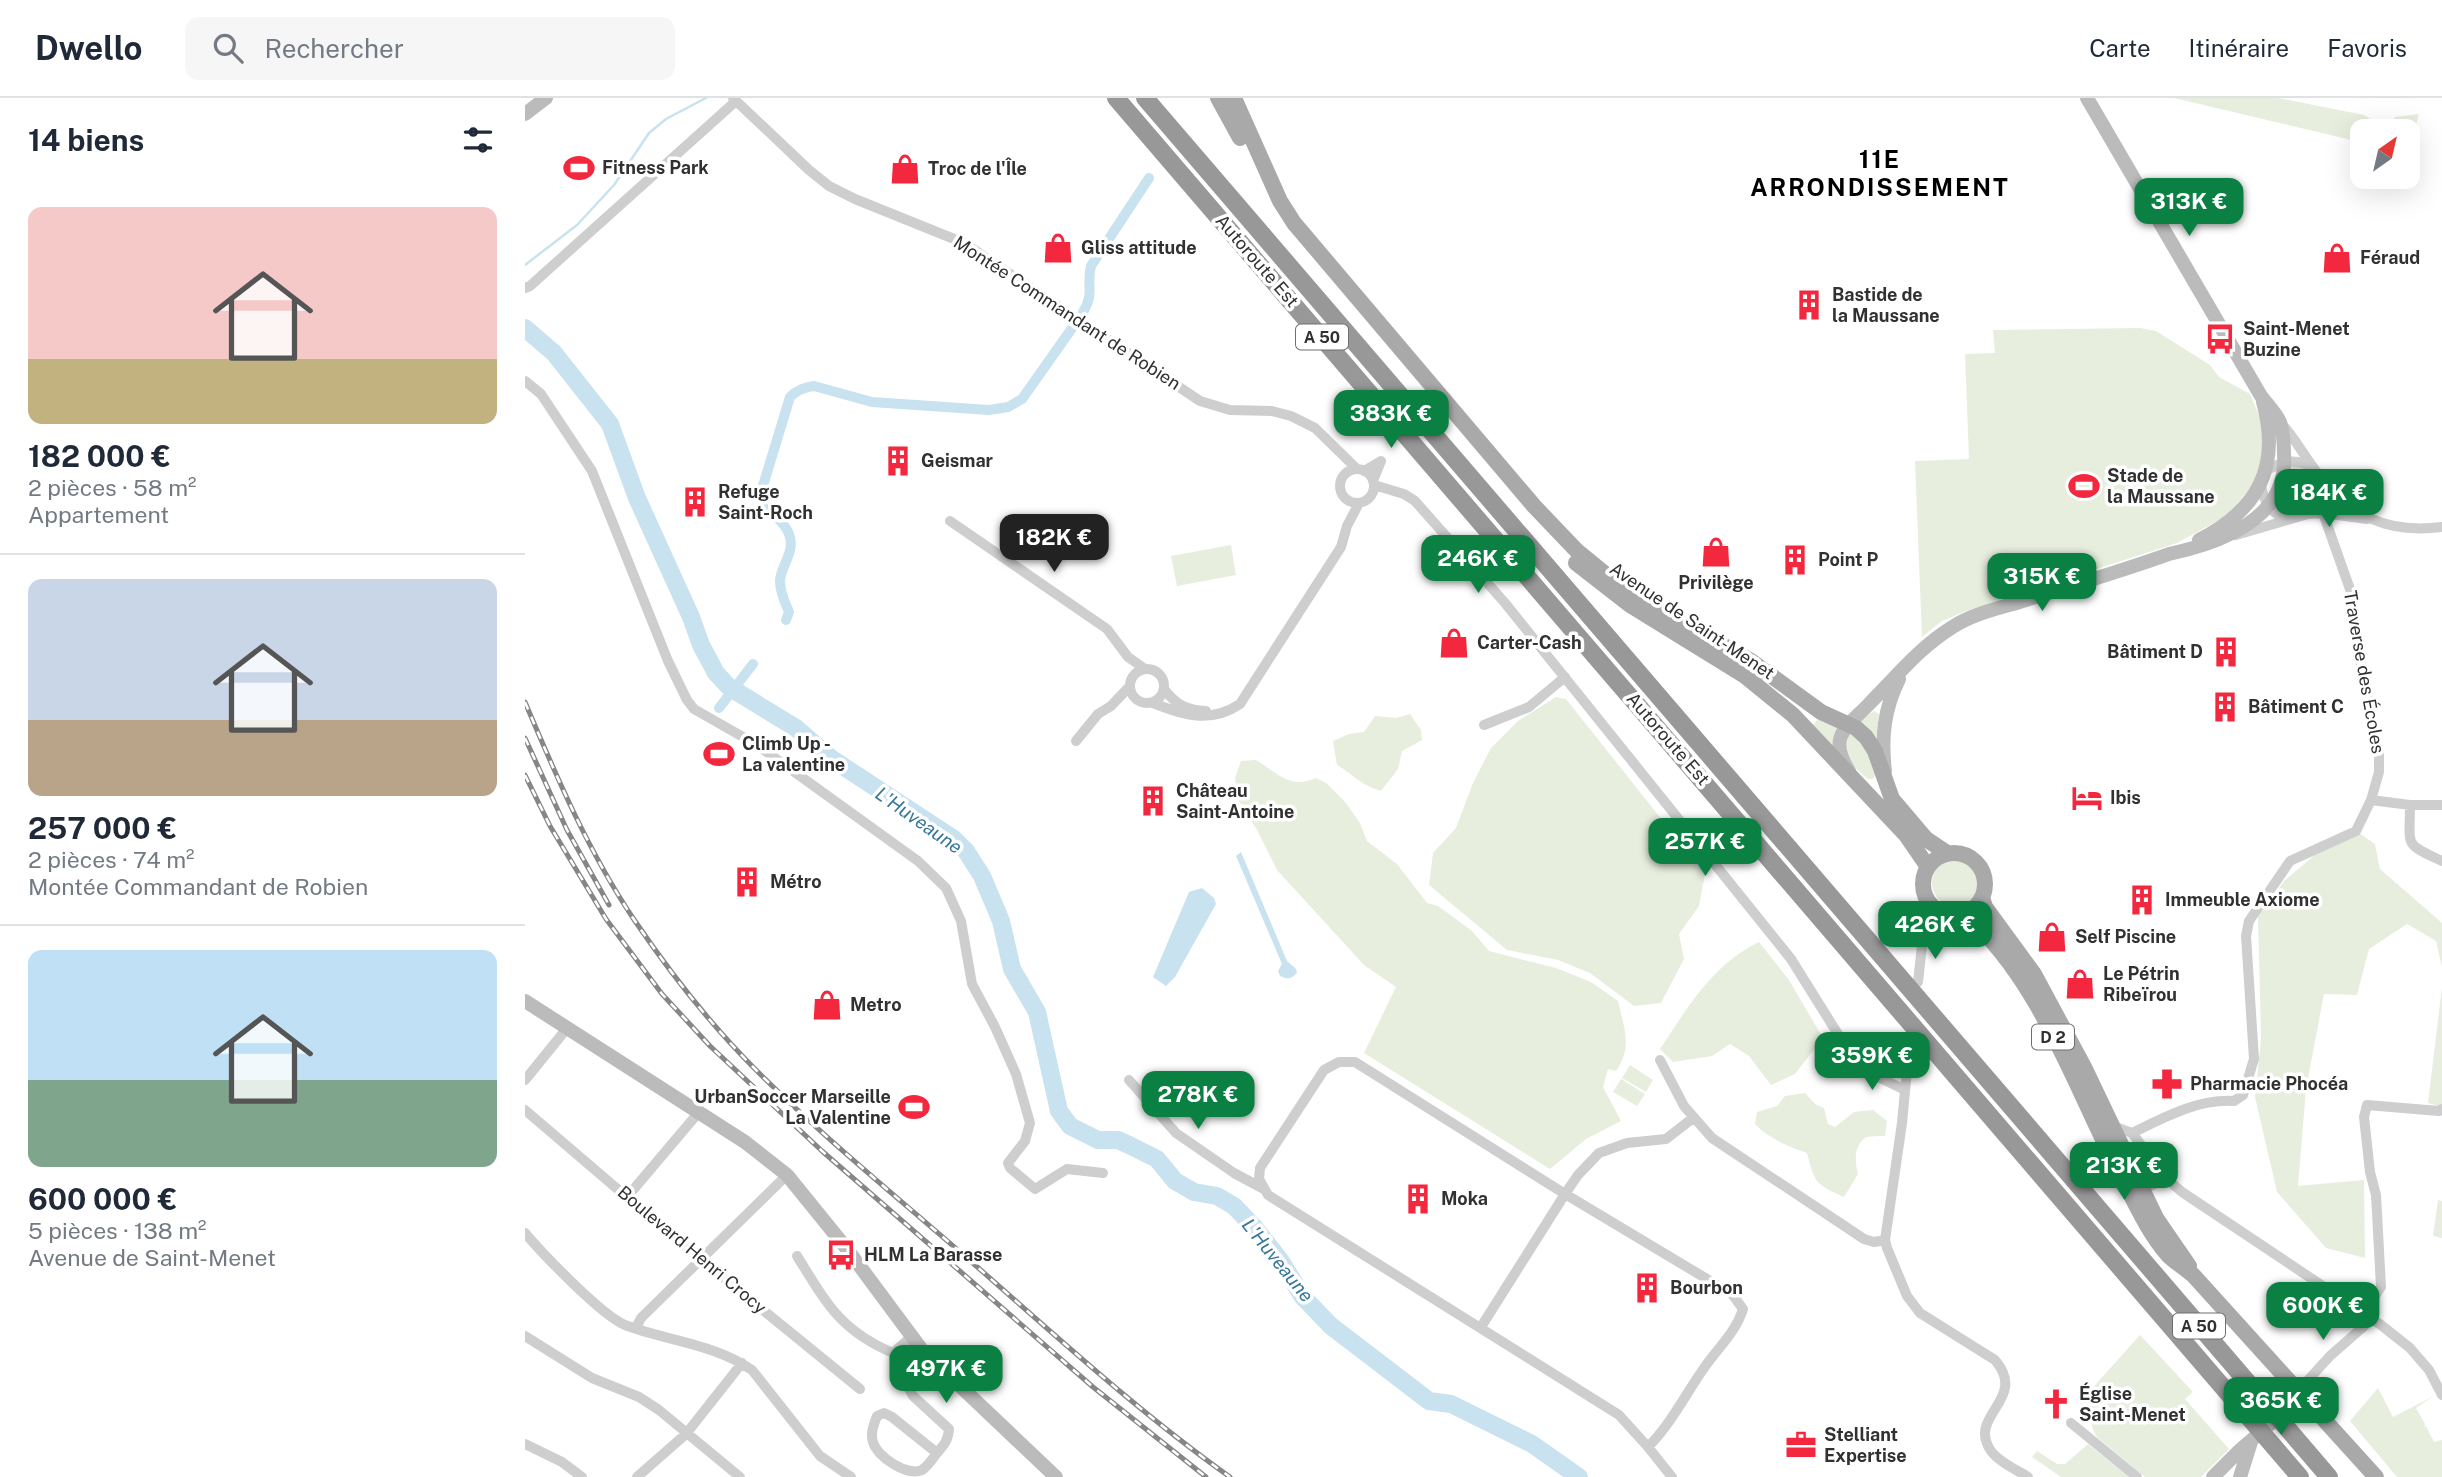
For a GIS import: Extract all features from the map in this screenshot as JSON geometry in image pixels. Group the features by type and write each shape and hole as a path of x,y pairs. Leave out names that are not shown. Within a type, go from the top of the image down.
{"highway":[{"name":"Autoroute Est","path":"1116,98 2300,1477"},
{"name":"Autoroute Est","path":"1145,98 2329,1477"}],"main road":[{"path":"525,103 531,98"},
{"path":"525,114 546,98"},
{"name":"Avenue de Saint-Menet","path":"1219,98 1263,189 1290,233 1564,552 1630,606 1745,676 1793,715 1906,835 1928,867"},
{"name":"Avenue de Saint-Menet","path":"1234,98 1280,201 1310,244 1560,535 1619,584 1647,603 1751,661 1821,712 1856,728 1875,751 1888,790"},
{"path":"1242,98 1258,154"},
{"path":"1855,781 1840,751 1840,741 1846,724 1933,640 1970,618 2225,538 2248,524 2268,506 2280,486 2285,462 2279,421 2261,396 2087,98"},
{"path":"2173,553 2227,524 2249,504 2263,478 2269,427 2261,396"},
{"path":"1906,666 1892,695 1883,729 1888,790 1892,799 1926,839 1947,853 1971,858 1979,867 1985,884 1982,897 1975,907 1964,913 1947,914 1927,900 1924,878 1928,867 1947,853"},
{"path":"1821,712 1851,713 1868,705"},
{"name":"D 2","path":"1982,897 1985,907 2034,974 2084,1066 2156,1218 2193,1275"},
{"name":"D 2","path":"1964,913 1987,933 2028,991 2073,1074 2144,1220 2169,1255 2193,1275 2376,1477"},
{"path":"525,991 549,1006 568,1027"},
{"path":"525,1001 745,1142 787,1174 847,1249 911,1337 1056,1477"},
{"path":"2213,1477 2285,1411 2298,1391"},
{"path":"2240,1477 2253,1440"}],"street":[{"path":"525,288 735,99"},
{"name":"Montée Commandant de Robien","path":"735,99 829,186 964,243 1200,401 1230,410 1272,411 1291,416 1315,428 1373,486"},
{"path":"525,382 541,394 592,471 668,661 694,709 757,744 918,861 946,888 961,921 972,984 1016,1074 1030,1123 1025,1141 1008,1163 1010,1168 1035,1189 1067,1169 1103,1173"},
{"path":"2279,421 2315,471 2339,496 2369,519"},
{"path":"1347,526 1348,500 1364,502 1383,458 1356,471"},
{"path":"2288,519 2268,506 2263,478 2285,462 2300,462 2315,471 2319,495 2308,514"},
{"name":"Montée Commandant de Robien","path":"1348,500 1341,493 1340,486 1342,479 1356,471"},
{"path":"1373,486 1398,492 1415,501 1506,603 1791,959 1851,1055 1873,1075 1905,1090"},
{"path":"1076,741 1098,713 1111,706 1138,701 1153,703 1192,717 1206,717 1231,710 1245,698 1341,547 1347,526 1359,503"},
{"path":"2225,538 2288,519 2323,513 2369,519 2397,528 2442,527"},
{"name":"Traverse des Écoles","path":"2132,1133 2198,1104 2217,1100 2234,1101 2243,1095 2254,1059 2246,936 2249,921 2290,861 2356,831 2371,800 2379,772 2379,755 2360,660 2352,595 2323,513"},
{"path":"950,521 1107,629 1128,657 1145,669 1160,674 1164,690 1181,706 1206,711 1227,705 1250,688"},
{"path":"1128,657 1132,694 1138,701"},
{"path":"1111,706 1137,672 1145,669"},
{"path":"1483,724 1529,707 1565,677"},
{"path":"1153,703 1160,698 1164,690"},
{"path":"2371,800 2410,805 2442,805"},
{"path":"2410,805 2410,843 2413,848 2442,861"},
{"path":"1918,982 1927,900"},
{"path":"1923,936 1929,927 1947,914"},
{"path":"525,1080 568,1027"},
{"path":"1910,1038 1885,1240 1913,1306 2003,1368 2007,1379 2005,1391 1986,1423 1986,1441 1992,1452 2028,1477"},
{"path":"1859,1064 1891,1063 1907,1058"},
{"path":"1660,1060 1684,1106 1712,1138 1864,1239 1874,1242 1885,1240"},
{"path":"1262,1188 1260,1168 1324,1070 1339,1062 1355,1062 1565,1194 1732,1294 1743,1309 1722,1346 1663,1432 1648,1447"},
{"path":"1129,1080 1176,1133 1234,1173 1262,1188 1268,1195 1619,1415 1672,1477"},
{"path":"2298,1391 2368,1316 2381,1287 2376,1195 2370,1172 2364,1117 2367,1105 2439,1111 2442,1109"},
{"name":"Boulevard Henri Crocy","path":"525,1110 860,1389"},
{"path":"627,1197 699,1112"},
{"path":"1485,1330 1565,1194 1599,1153 1627,1143 1666,1139 1693,1118"},
{"path":"2112,1126 2132,1133 2167,1179 2182,1192 2368,1316 2410,1348 2429,1370 2442,1395"},
{"path":"636,1328 641,1318 787,1174"},
{"path":"2120,1174 2132,1190 2167,1179"},
{"path":"525,1233 613,1319 708,1349 753,1370 820,1456 851,1477"},
{"path":"797,1256 837,1318 893,1353 897,1367 913,1396 949,1429 948,1440 937,1453 922,1470 907,1471 897,1467 881,1453 873,1441 873,1426 877,1416 884,1413 937,1453"},
{"path":"525,1336 592,1378 639,1397 659,1410 740,1477"},
{"path":"893,1353 911,1337"},
{"path":"637,1477 687,1434 742,1363"},
{"path":"2071,1423 2137,1477"},
{"path":"525,1444 562,1462 582,1477"}],"green space":[{"path":"2174,98 2278,98 2364,115 2371,119 2350,119 2350,140"},
{"path":"2419,114 2418,119 2394,119 2395,117"},
{"name":"Stade de la Maussane","path":"2140,328 2156,331 2210,365 2219,377 2250,394 2261,420 2264,442 2257,479 2234,508 2219,520 2177,543 1966,611 1942,621 1922,637 1915,461 1969,459 1965,354 1995,353 1993,330"},
{"path":"2295,466 2311,478 2314,492 2305,506 2287,513 2276,504 2291,468"},
{"path":"1231,545 1236,575 1177,586 1171,556"},
{"path":"1556,697 1566,699 1705,874 1699,906 1679,934 1684,959 1661,1003 1634,1006 1590,973 1558,960 1507,950 1429,885 1433,853 1456,828 1473,783 1491,748 1518,721"},
{"path":"1874,711 1879,714 1876,740 1859,721"},
{"path":"1410,714 1421,730 1422,740 1402,751 1398,769 1381,791 1337,765 1333,741 1349,734 1364,732 1375,716 1396,718"},
{"path":"1818,719 1839,726 1834,748 1813,725"},
{"path":"1849,731 1867,747 1876,775 1873,779 1862,774 1849,758"},
{"path":"1256,760 1291,781 1316,778 1326,783 1346,803 1360,823 1367,841 1397,864 1427,903 1438,906 1472,931 1489,951 1556,968 1591,982 1618,1001 1626,1045 1616,1071 1608,1069 1603,1087 1621,1121 1586,1139 1550,1169 1364,1053 1396,987 1364,965 1277,870 1239,801 1235,778 1241,761"},
{"path":"2359,833 2375,844 2380,869 2442,923 2442,967 2436,941 2407,924 2369,949 2357,995 2324,994 2306,1089 2298,1186 2364,1180 2365,1258 2326,1248 2277,1192 2255,1097 2261,1039 2258,916 2285,880 2316,854"},
{"path":"1955,860 1971,867 1978,883 1971,899 1955,906 1939,899 1932,883 1939,867"},
{"path":"1759,942 1789,980 1823,1038 1795,1074 1771,1085 1749,1056 1730,1044 1712,1056 1673,1062 1660,1049 1691,1003 1728,962"},
{"path":"2442,987 2442,1107 2428,1103"},
{"path":"1630,1065 1653,1080 1646,1092 1622,1078"},
{"path":"1621,1079 1645,1094 1637,1106 1613,1092"},
{"path":"1805,1093 1815,1104 1824,1108 1828,1124 1835,1127 1854,1112 1873,1110 1887,1121 1885,1136 1867,1137 1859,1144 1856,1159 1858,1174 1844,1197 1818,1181 1807,1153 1779,1142 1755,1124 1757,1112 1777,1106 1785,1096"},
{"path":"2438,1200 2442,1201 2442,1238 2433,1236"},
{"path":"2140,1335 2193,1392 2185,1399 2229,1449 2201,1477 2145,1477 2097,1437 2088,1414 2079,1403"},
{"path":"2378,1388 2393,1417 2434,1396 2416,1408 2434,1442 2442,1440 2442,1477 2397,1477 2350,1421"},
{"path":"2088,1444 2129,1477 2061,1477 2032,1457 2037,1451 2057,1464 2065,1464"}],"water":[{"path":"1241,852 1287,961 1296,969 1297,973 1291,978 1280,976 1278,971 1282,964 1236,856"},
{"path":"1202,888 1214,898 1216,904 1175,977 1166,986 1153,977 1189,892"}],"waterway":[{"path":"525,265 577,225 614,185 649,133 666,119 706,98"},
{"path":"1083,312 1089,299 1091,266 1149,178"},
{"path":"786,620 789,612 780,581 791,540 786,528 770,511 762,489 790,397 801,389 814,386 872,402 989,410 1008,407 1022,399 1075,324"},
{"name":"L'Huveaune","path":"525,328 554,353 610,424 637,498 701,645 716,673 729,687 796,728 832,759 954,839 966,851 982,876 1001,921 1012,969 1037,1012 1059,1111 1070,1126 1098,1140 1118,1140 1131,1146 1157,1159 1175,1181 1194,1192 1217,1196 1234,1206 1280,1260 1303,1297 1331,1326 1429,1401 1451,1404 1532,1444 1579,1477"},
{"path":"719,708 753,664"}],"railway":[{"path":"525,702 575,814 618,895 663,960 723,1035 807,1119 1063,1343 1230,1477"},
{"path":"525,738 567,830 609,905"},
{"path":"525,775 550,826 606,919 662,994 710,1046 822,1151 1093,1387 1206,1477"}],"place":[{"name":"Fitness Park","path":"579,168"},
{"name":"Troc de l'Île","path":"905,169"},
{"name":"Gliss attitude","path":"1058,248"},
{"name":"Féraud","path":"2337,258"},
{"name":"Bastide de la Maussane","path":"1809,305"},
{"name":"Saint-Menet Buzine","path":"2220,339"},
{"name":"Geismar","path":"898,461"},
{"name":"Stade de la Maussane","path":"2084,486"},
{"name":"Refuge Saint-Roch","path":"695,502"},
{"name":"Privilège","path":"1716,552"},
{"name":"Point P","path":"1795,560"},
{"name":"Carter-Cash","path":"1454,643"},
{"name":"Bâtiment D","path":"2226,652"},
{"name":"Bâtiment C","path":"2225,707"},
{"name":"Climb Up - La valentine","path":"719,754"},
{"name":"Ibis","path":"2087,798"},
{"name":"Château Saint-Antoine","path":"1153,801"},
{"name":"Métro","path":"747,882"},
{"name":"Immeuble Axiome","path":"2142,900"},
{"name":"Self Piscine","path":"2052,937"},
{"name":"Le Pétrin Ribeïrou","path":"2080,984"},
{"name":"Metro","path":"827,1005"},
{"name":"Pharmacie Phocéa","path":"2167,1084"},
{"name":"UrbanSoccer Marseille La Valentine","path":"914,1107"},
{"name":"Moka","path":"1418,1199"},
{"name":"HLM La Barasse","path":"841,1255"},
{"name":"Bourbon","path":"1647,1288"},
{"name":"Église Saint-Menet","path":"2056,1404"},
{"name":"Stelliant Expertise","path":"1801,1445"}],"district":[{"name":"11E ARRONDISSEMENT","path":"1880,174"}]}
